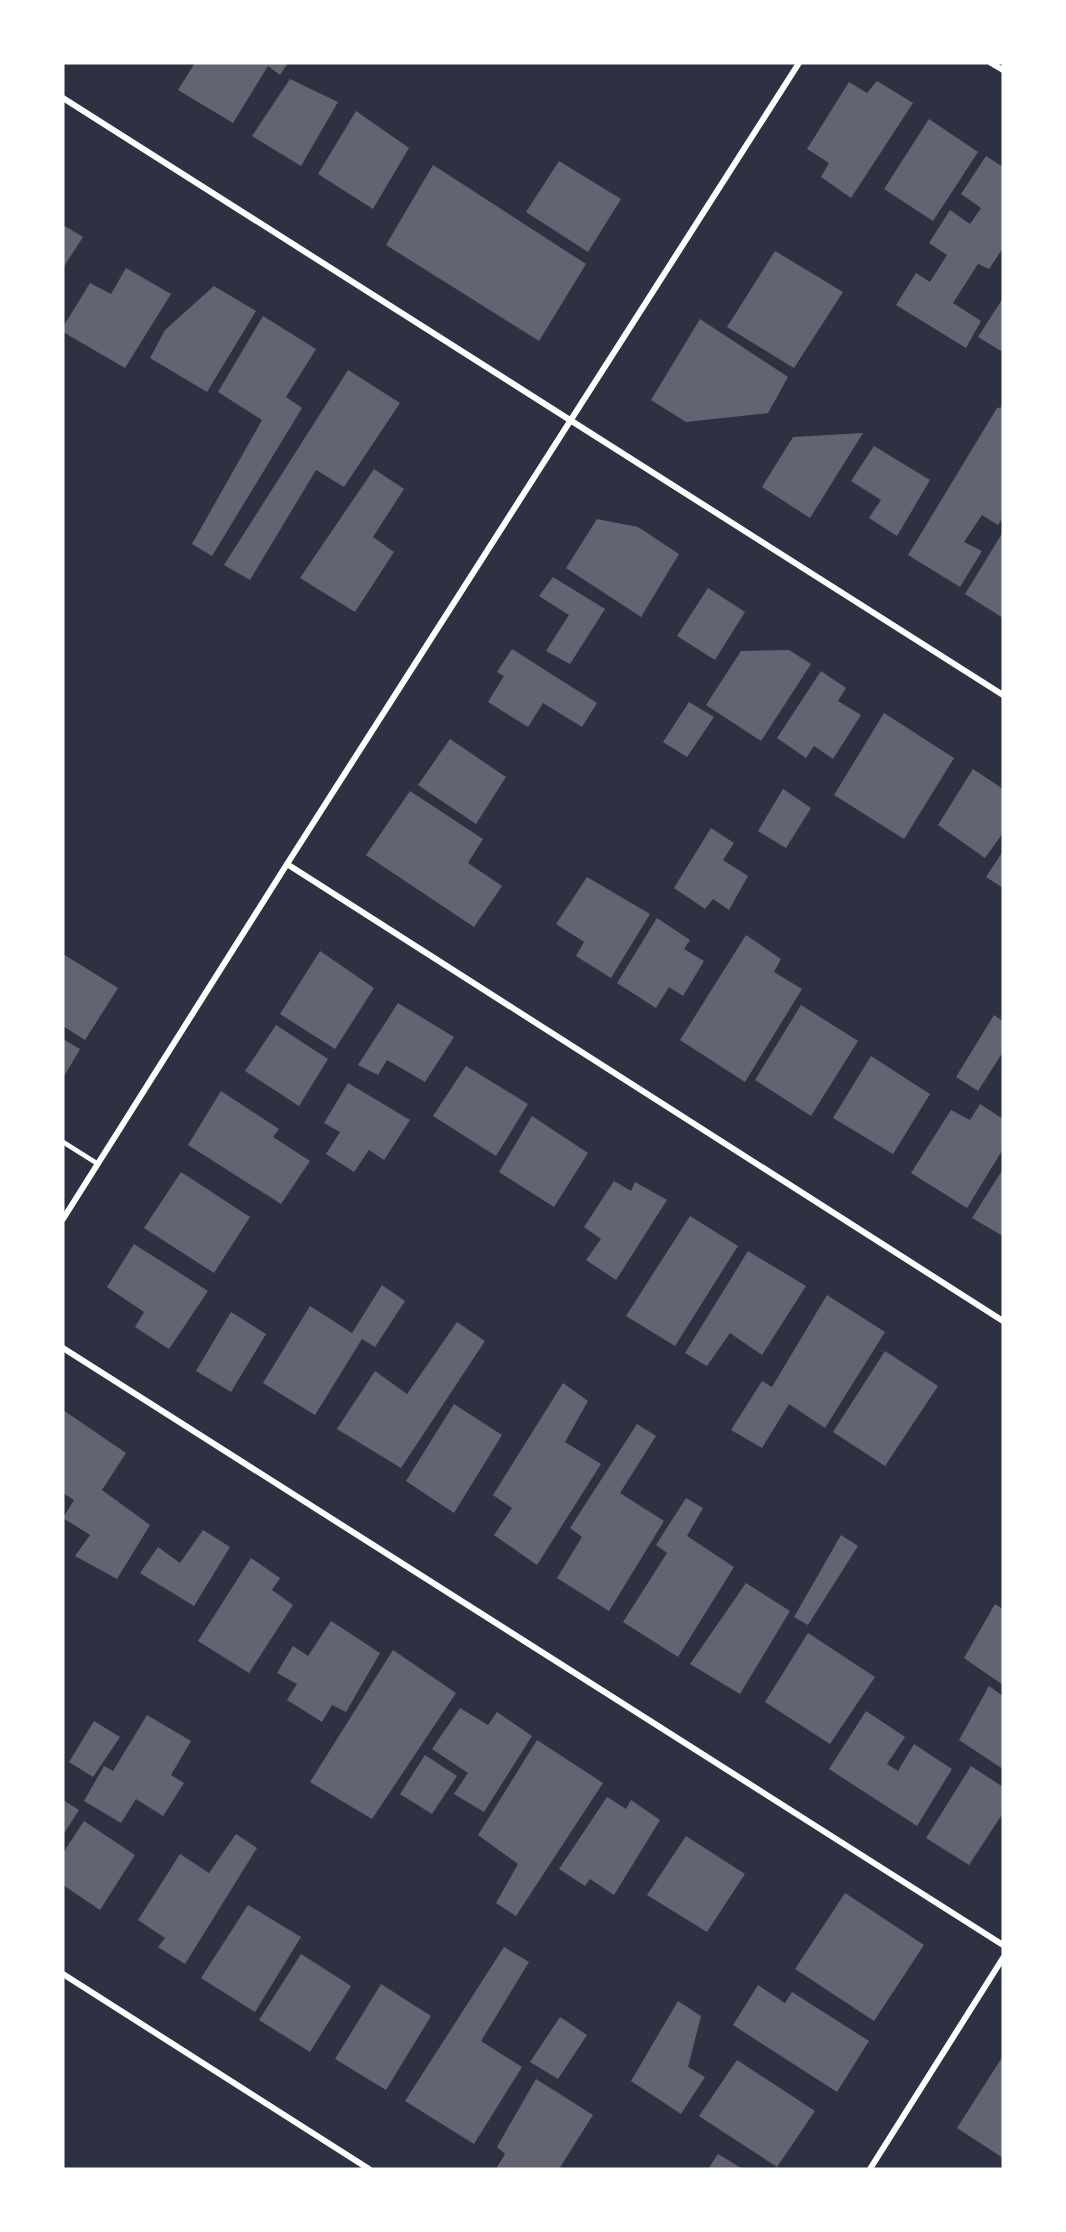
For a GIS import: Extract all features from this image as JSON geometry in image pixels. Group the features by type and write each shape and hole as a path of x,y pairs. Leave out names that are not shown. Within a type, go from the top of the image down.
{"street":[{"path":"63,1219 799,63"},
{"path":"992,63 1003,70"},
{"path":"63,98 1003,695"},
{"path":"287,864 1003,1321"},
{"path":"63,1348 1003,1945"},
{"path":"870,2169 1003,1958"},
{"path":"63,1974 369,2169"}],"lane":[{"path":"63,1142 98,1164"}],"building":[{"path":"195,63 288,63 280,75 268,66 233,123 178,90"},
{"path":"290,79 338,102 301,166 252,136"},
{"path":"877,81 913,103 851,198 821,177 829,163 807,149 849,82 867,93"},
{"path":"356,111 409,148 373,209 318,174"},
{"path":"929,119 978,152 933,221 884,189"},
{"path":"986,156 1003,167 1003,248 989,269 978,264 953,303 981,321 966,348 896,305 916,273 930,282 947,255 929,243 950,210 970,224 981,208 961,194"},
{"path":"559,161 621,199 588,252 526,212"},
{"path":"433,165 586,264 539,341 386,245"},
{"path":"63,225 83,237 63,268"},
{"path":"775,251 843,292 794,368 727,327"},
{"path":"126,268 171,294 125,368 63,332 63,327 90,283 111,294"},
{"path":"214,286 256,311 207,392 150,358 165,330"},
{"path":"1003,298 1003,347 1001,351 978,337"},
{"path":"263,316 316,349 286,397 302,408 212,556 192,544 262,420 218,392"},
{"path":"700,319 788,377 768,413 686,422 651,400"},
{"path":"348,370 400,403 344,487 316,470 250,580 224,565"},
{"path":"1003,407 1003,517 998,525 982,515 964,542 982,551 960,587 908,555 997,408"},
{"path":"863,433 810,518 762,487 793,437"},
{"path":"874,446 930,480 897,536 869,518 881,500 851,481"},
{"path":"374,469 404,489 373,537 394,552 355,612 300,578"},
{"path":"597,519 638,527 679,554 641,617 566,568"},
{"path":"1003,532 1003,618 965,594"},
{"path":"553,577 605,609 570,664 546,651 569,615 539,596"},
{"path":"708,588 745,612 715,660 677,636"},
{"path":"512,649 597,703 582,727 543,703 528,727 488,702 504,676 497,672"},
{"path":"789,650 811,664 761,741 706,705 741,651"},
{"path":"821,671 846,688 838,701 861,715 833,759 814,746 806,758 777,738"},
{"path":"689,702 714,717 687,757 663,742"},
{"path":"884,713 954,758 904,839 834,795"},
{"path":"450,739 506,777 476,824 418,785"},
{"path":"973,769 1003,789 1003,833 985,858 938,825"},
{"path":"783,789 811,808 786,848 758,831"},
{"path":"410,791 483,839 468,863 502,886 474,927 366,855"},
{"path":"711,828 734,843 723,860 748,876 729,910 713,899 705,909 674,888"},
{"path":"1003,851 1003,888 986,877"},
{"path":"587,877 650,914 611,978 576,956 584,942 556,924"},
{"path":"657,918 690,940 684,949 704,961 683,996 669,987 656,1008 617,983"},
{"path":"746,935 781,959 774,972 802,989 745,1082 680,1040"},
{"path":"320,951 374,988 335,1049 280,1014"},
{"path":"63,954 118,988 85,1040 63,1026"},
{"path":"398,1003 454,1037 425,1082 387,1060 378,1075 358,1065"},
{"path":"801,1005 858,1041 811,1116 755,1080"},
{"path":"994,1015 1003,1021 1003,1052 978,1091 956,1077"},
{"path":"276,1025 328,1059 299,1106 245,1071"},
{"path":"63,1039 80,1049 63,1078"},
{"path":"871,1056 930,1094 893,1154 833,1118"},
{"path":"466,1066 528,1104 496,1156 433,1116"},
{"path":"348,1083 410,1120 384,1160 369,1150 354,1172 326,1154 340,1132 324,1123"},
{"path":"221,1091 279,1129 273,1137 310,1161 281,1204 188,1145"},
{"path":"980,1104 1003,1119 1003,1149 967,1208 911,1173 951,1110 970,1120"},
{"path":"532,1116 588,1153 554,1207 499,1172"},
{"path":"1003,1169 1003,1236 972,1218"},
{"path":"181,1172 250,1217 214,1273 144,1228"},
{"path":"614,1181 631,1191 635,1182 667,1200 616,1280 586,1260 601,1239 584,1227"},
{"path":"690,1216 738,1246 675,1346 626,1316"},
{"path":"134,1244 208,1291 169,1349 135,1327 144,1312 107,1287"},
{"path":"748,1251 806,1286 762,1355 730,1333 707,1366 685,1353"},
{"path":"382,1285 405,1301 375,1347 362,1339 315,1415 263,1383 310,1306 352,1333"},
{"path":"827,1295 885,1332 825,1428 789,1404 762,1448 731,1430 762,1381 772,1387"},
{"path":"231,1312 266,1334 231,1392 196,1371"},
{"path":"457,1322 485,1341 401,1468 337,1429 375,1371 407,1394"},
{"path":"885,1351 938,1386 885,1466 833,1432"},
{"path":"563,1383 588,1401 565,1442 601,1464 537,1565 494,1535 512,1508 493,1495"},
{"path":"454,1404 502,1435 454,1513 406,1481"},
{"path":"63,1410 126,1453 102,1490 150,1525 117,1579 75,1556 90,1535 63,1518 74,1500 63,1493"},
{"path":"637,1424 656,1436 620,1493 664,1521 609,1611 557,1578 582,1537 570,1528"},
{"path":"686,1498 703,1508 687,1536 734,1567 678,1657 623,1622 667,1553 656,1545"},
{"path":"203,1530 230,1547 194,1606 140,1573 158,1547 180,1563"},
{"path":"841,1535 858,1546 808,1625 794,1617"},
{"path":"251,1558 280,1578 272,1590 293,1605 249,1673 198,1641"},
{"path":"746,1583 790,1611 740,1694 690,1664"},
{"path":"995,1604 1003,1609 1003,1685 964,1658"},
{"path":"331,1621 380,1653 346,1712 332,1705 322,1722 287,1700 297,1684 277,1673 293,1646 308,1656"},
{"path":"808,1633 875,1677 830,1744 765,1702"},
{"path":"393,1650 456,1693 372,1819 310,1782"},
{"path":"989,1686 1003,1696 1003,1769 959,1740"},
{"path":"460,1708 488,1725 497,1712 532,1736 484,1812 454,1794 468,1773 432,1749"},
{"path":"866,1711 905,1737 887,1764 898,1771 914,1744 952,1769 917,1826 829,1769"},
{"path":"147,1715 191,1741 171,1775 184,1783 163,1816 136,1799 121,1823 84,1801 104,1766 113,1771"},
{"path":"94,1721 120,1737 93,1777 69,1762"},
{"path":"537,1740 603,1783 516,1916 496,1903 518,1864 478,1835"},
{"path":"425,1755 457,1776 432,1814 400,1794"},
{"path":"971,1766 1003,1787 1003,1813 969,1865 926,1838"},
{"path":"607,1797 626,1809 631,1800 660,1820 614,1895 590,1879 585,1886 559,1869"},
{"path":"63,1800 79,1810 63,1835"},
{"path":"84,1821 135,1855 100,1910 63,1885 63,1853"},
{"path":"236,1834 257,1848 185,1964 158,1947 165,1938 138,1920 180,1854 209,1873"},
{"path":"686,1836 745,1874 707,1932 647,1895"},
{"path":"845,1893 924,1945 874,2021 795,1969"},
{"path":"248,1905 301,1937 255,2012 201,1978"},
{"path":"504,1947 529,1962 481,2041 522,2067 474,2144 405,2101"},
{"path":"301,1954 351,1986 310,2052 259,2020"},
{"path":"381,1984 431,2016 386,2090 335,2059"},
{"path":"758,1985 785,2003 792,1992 869,2041 837,2092 733,2025"},
{"path":"678,2001 701,2016 688,2067 705,2077 681,2114 631,2081"},
{"path":"560,2017 587,2035 558,2079 530,2062"},
{"path":"1003,2056 1003,2158 957,2128"},
{"path":"737,2060 815,2111 777,2167 699,2116"},
{"path":"536,2079 593,2115 559,2169 496,2169 505,2154 497,2147"},
{"path":"718,2154 743,2169 708,2169"}]}
